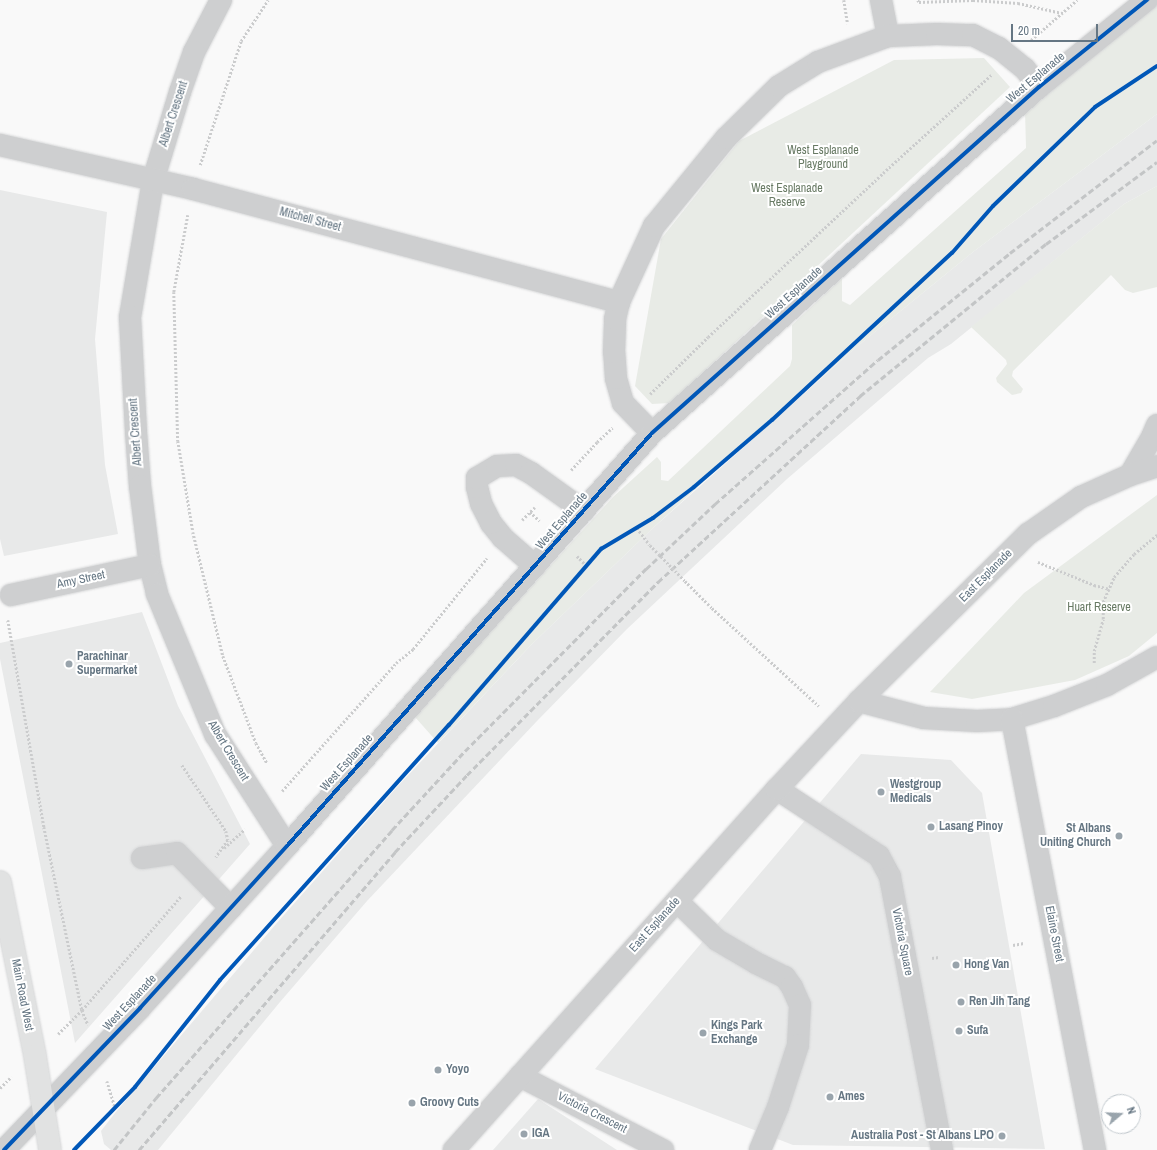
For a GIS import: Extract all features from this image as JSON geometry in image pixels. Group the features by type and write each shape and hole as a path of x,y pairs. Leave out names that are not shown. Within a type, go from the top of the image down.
{"main road":[{"name":"Main Road West","path":"0,882 44,1108 50,1150"}],"street":[{"name":"Albert Crescent","path":"222,0 192,59 180,92 153,181 130,317 140,486 150,564 157,594 215,734 287,846"},
{"path":"881,0 888,36"},
{"name":"West Esplanade","path":"4,1150 140,1008 231,908 652,434 1039,87 1147,0"},
{"name":"West Esplanade","path":"652,434 622,403 616,378 614,352 615,318 619,302 654,226 726,138 779,86 818,62 888,36 973,35 999,48 1025,69 1039,87"},
{"name":"Mitchell Street","path":"0,145 193,189 619,302"},
{"path":"1130,475 1157,425"},
{"path":"535,566 503,538 491,523 482,503 477,486 477,478 497,466 516,465 531,473 584,511"},
{"name":"East Esplanade","path":"454,1150 777,789 859,701 1028,534 1081,497 1130,475 1157,466"},
{"name":"Amy Street","path":"11,595 150,564"},
{"path":"859,701 924,718 977,721 1012,719 1054,706 1098,688 1157,657"},
{"name":"Elaine Street","path":"1012,719 1095,1150"},
{"name":"Victoria Square","path":"777,789 879,856 890,877 942,1150"},
{"path":"142,858 177,852 231,908"},
{"path":"677,901 717,940 756,963 784,977 792,987 800,1005 798,1044 778,1107 760,1150"},
{"name":"Victoria Crescent","path":"520,1076 663,1150"}],"path":[{"path":"267,764 256,743 222,656 193,532 178,441 174,292 193,189 241,41 268,0"},
{"path":"918,0 919,2 973,0 1018,3 1062,13"},
{"path":"631,532 642,525"},
{"path":"637,528 650,545 712,608 839,724"},
{"path":"1098,688 1094,665 1094,651 1103,619 1102,602 1110,589 1114,577 1157,535"},
{"path":"1011,551 1088,582 1110,589"},
{"path":"581,572 591,560"},
{"path":"8,619 44,827 82,1010 228,840 226,831 182,765"},
{"path":"279,784 282,791"},
{"path":"1013,945 1024,943"},
{"path":"110,1112 120,1102"}],"shaded area":[{"path":"1157,114 1157,186 1124,204 951,344 928,358 787,479 627,629 537,721 367,901 280,1002 158,1150 111,1150 104,1144 101,1131 115,1113 276,924 397,787 532,644 653,528 854,349 973,252"},
{"path":"0,190 107,212 95,339 105,465 118,534 4,556 0,539"},
{"path":"142,612 178,706 250,844 75,1043 0,659 0,643"},
{"path":"861,754 951,760 982,793 1045,1149 793,1145 595,1069"},
{"path":"538,1099 617,1150 493,1150"}],"green space":[{"path":"1157,0 1157,114 973,252 854,349 723,464 653,528 532,644 438,743 415,717 466,658 613,497 657,457 661,462 661,480 668,481 790,366 792,359 792,325 842,278 842,301 850,305 1026,148 1025,111"},
{"name":"West Esplanade Reserve","path":"984,58 1010,87 670,403 652,404 635,386 661,239 739,141 894,60"},
{"path":"1157,186 1157,287 1133,293 1125,290 1111,275 1013,371 1012,376 1023,389 1021,393 1012,395 997,382 996,378 1007,364 1006,360 971,327 1124,204"},
{"name":"Huart Reserve","path":"1157,495 1157,633 1129,656 1075,680 972,699 930,692 1024,593"}],"railway":[{"path":"114,1150 156,1098 392,830 465,751 646,569 715,504 878,360 1010,253 1157,140"},
{"path":"139,1150 395,852 467,775 658,582 860,396 1046,244 1157,162"}],"cycle path":[{"path":"4,1150 140,1008 287,846 652,433 1039,87 1147,0"},
{"path":"74,1150 135,1087 220,980 449,725 601,549 653,518 694,487 772,420 952,253 993,206 1095,107 1157,66"}],"place":[{"name":"Parachinar Supermarket","path":"69,664"},
{"name":"Westgroup Medicals","path":"881,792"},
{"name":"Lasang Pinoy","path":"931,827"},
{"name":"St Albans Uniting Church","path":"1119,836"},
{"name":"Hong Van","path":"956,965"},
{"name":"Ren Jih Tang","path":"961,1002"},
{"name":"Sufa","path":"959,1031"},
{"name":"Kings Park Exchange","path":"703,1033"},
{"name":"Yoyo","path":"438,1070"},
{"name":"Ames","path":"830,1097"},
{"name":"Groovy Cuts","path":"412,1103"},
{"name":"IGA","path":"524,1134"},
{"name":"Australia Post - St Albans LPO","path":"1002,1136"}],"park label":[{"name":"West Esplanade Playground","path":"823,158"}]}
